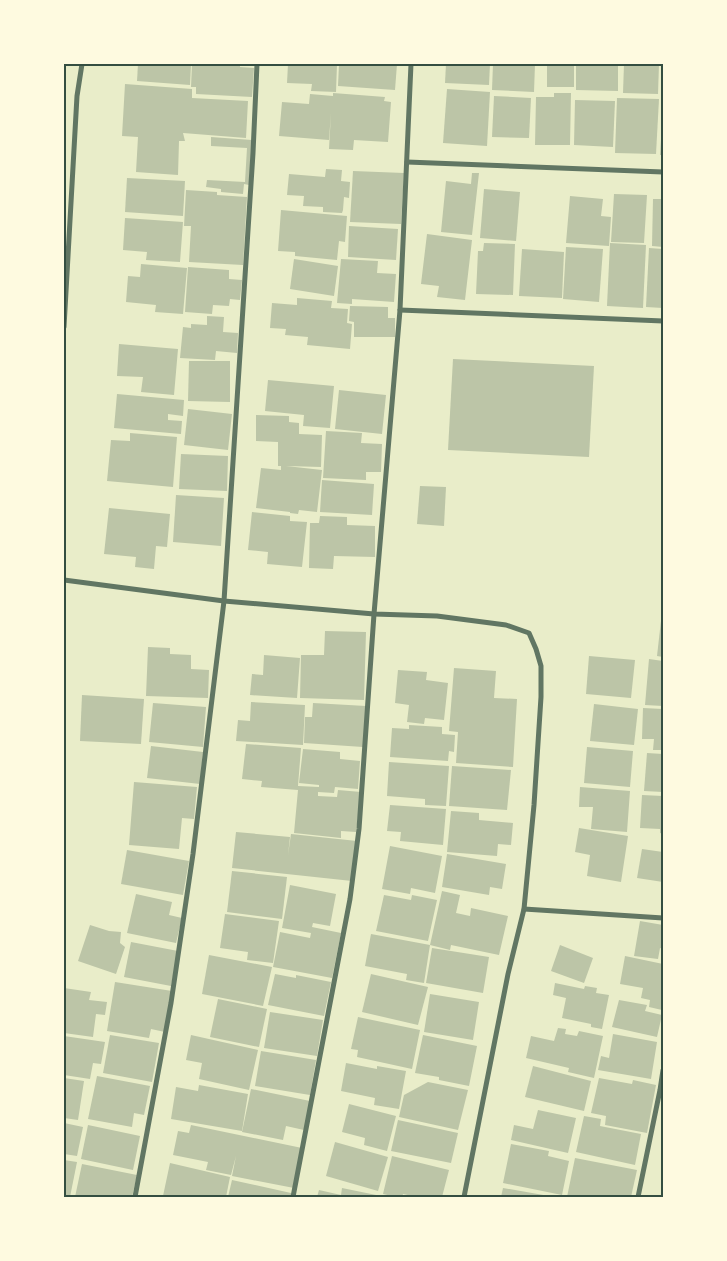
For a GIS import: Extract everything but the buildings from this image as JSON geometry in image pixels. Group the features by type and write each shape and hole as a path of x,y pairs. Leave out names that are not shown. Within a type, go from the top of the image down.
{"street":[{"path":"64,327 77,96 82,64"},
{"path":"135,1197 171,1003 193,854 224,600 257,64"},
{"path":"293,1197 350,899 359,828 374,614 400,310 411,64"},
{"path":"407,162 663,172"},
{"path":"400,310 663,322"},
{"path":"64,580 224,600 374,614 437,616 506,625 528,633 536,648 541,666 542,697 524,909 508,974 464,1197"},
{"path":"524,909 663,918"},
{"path":"638,1197 663,1070"}]}
